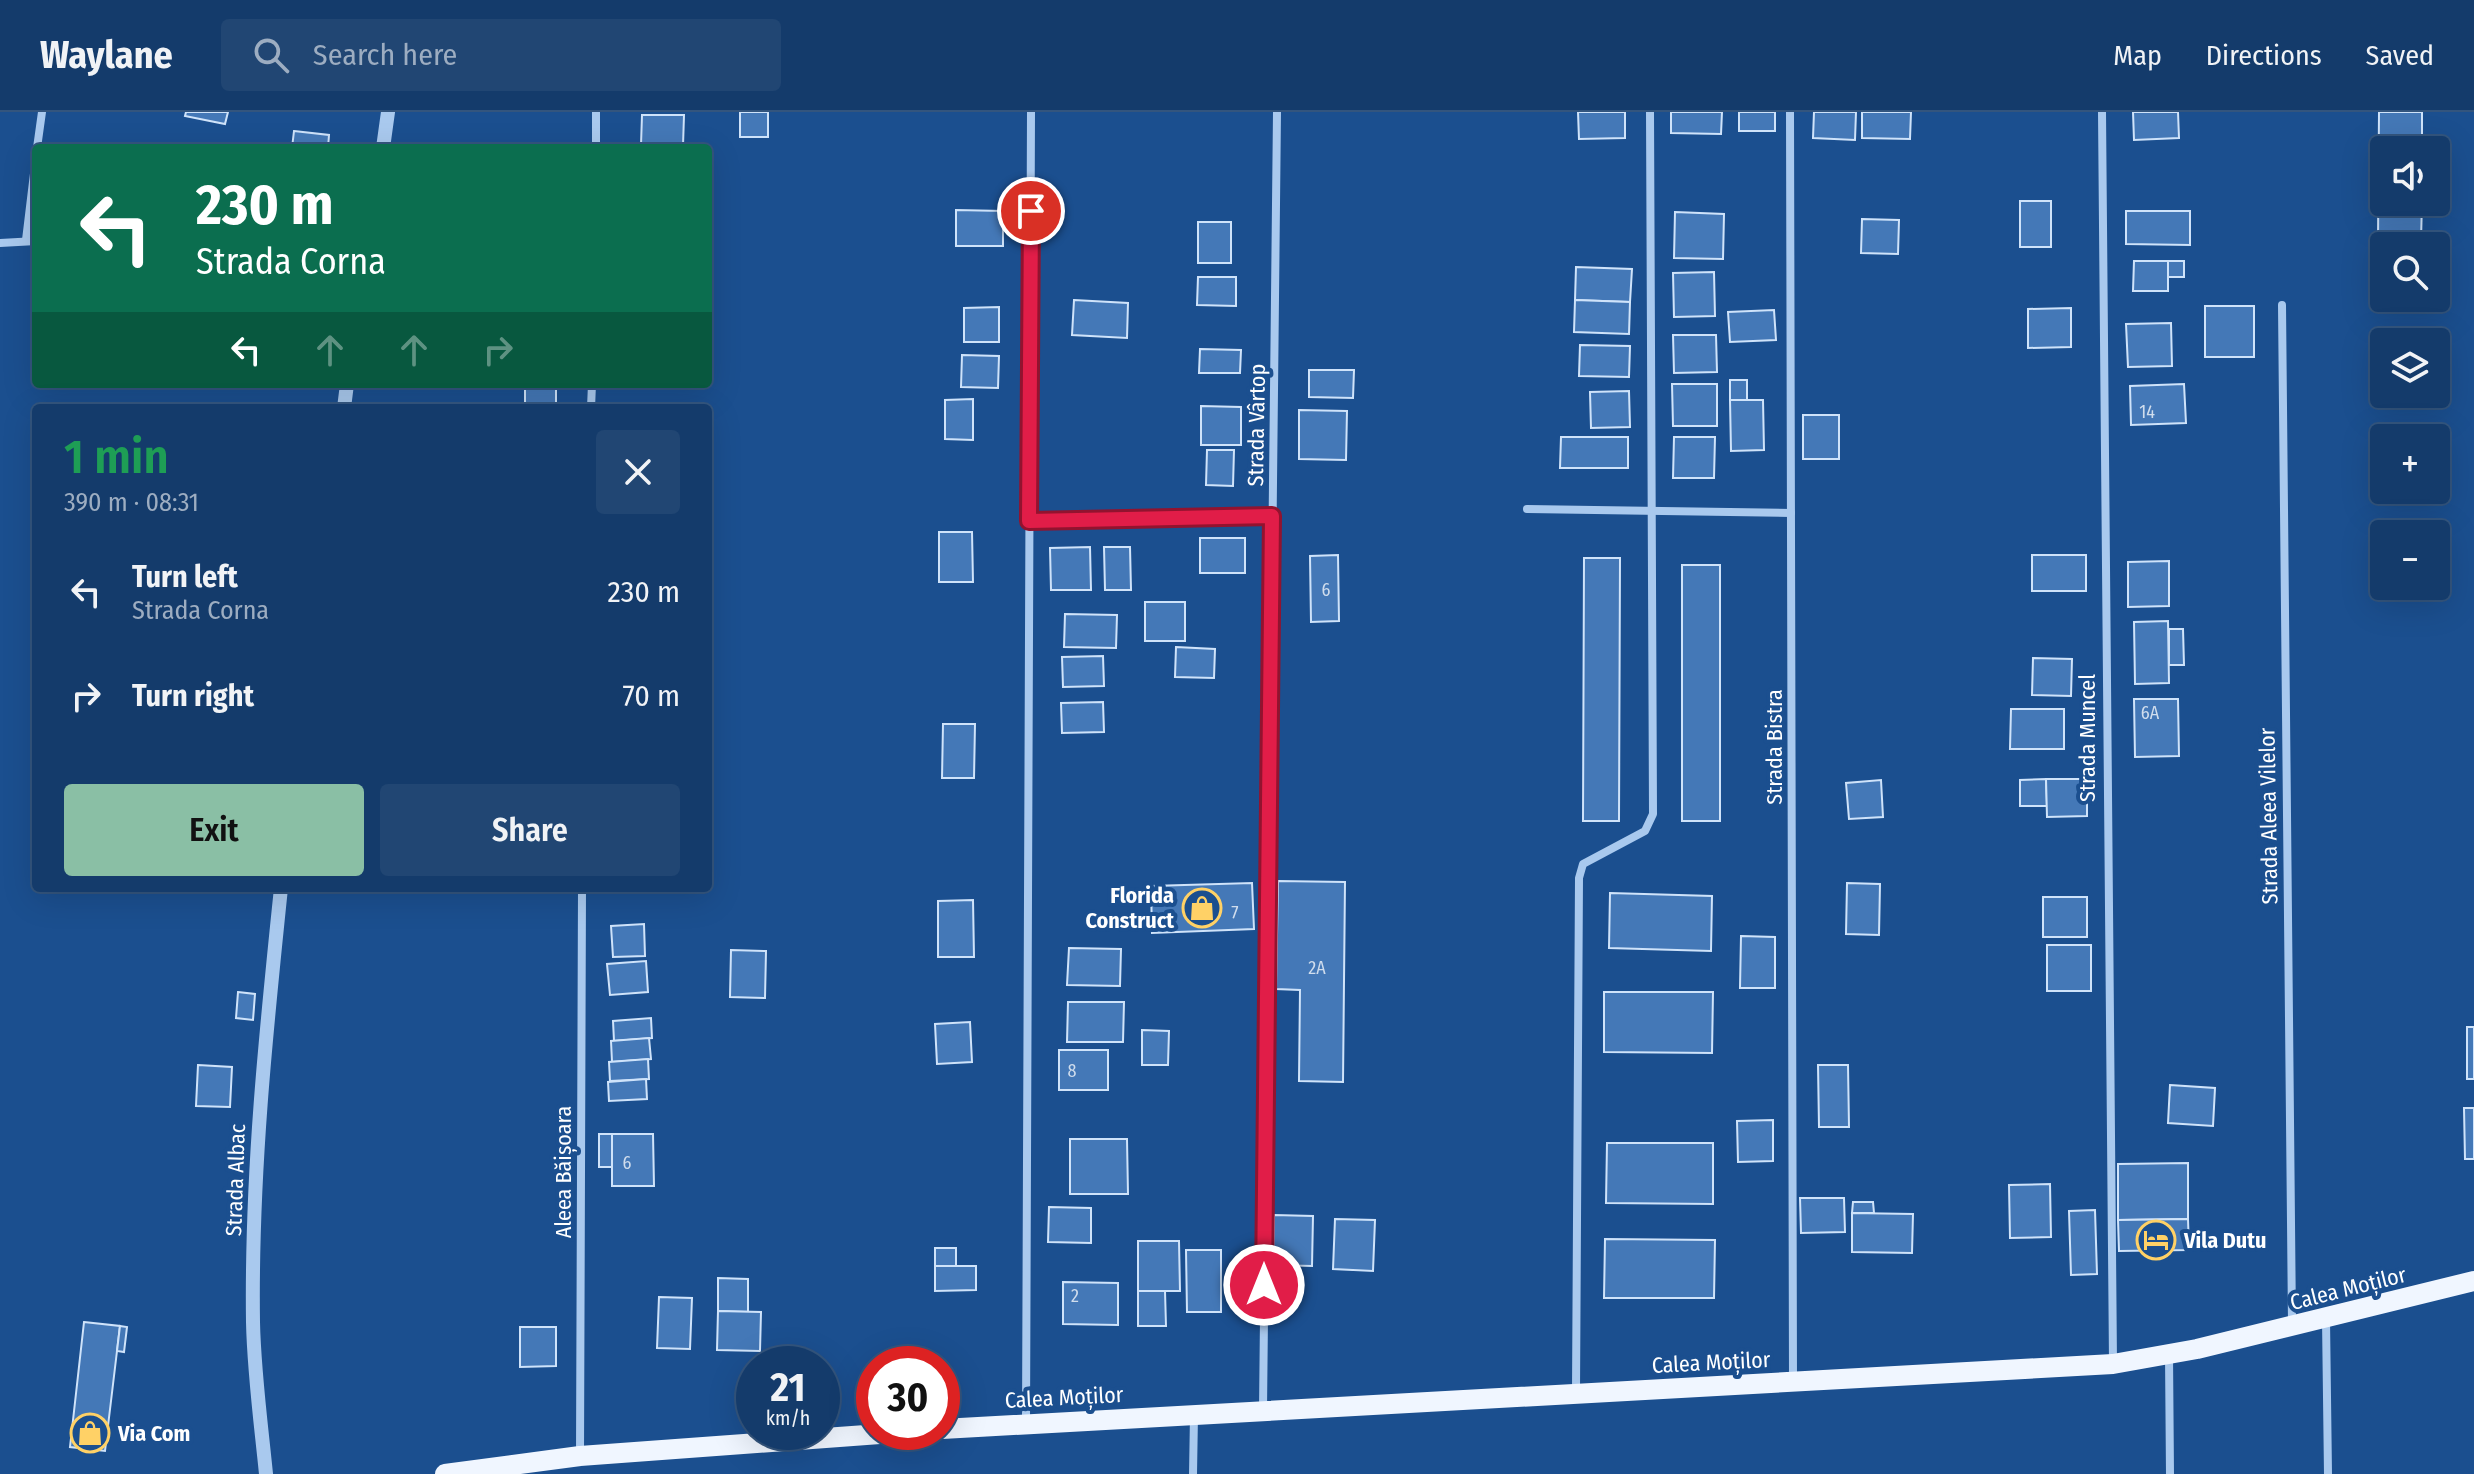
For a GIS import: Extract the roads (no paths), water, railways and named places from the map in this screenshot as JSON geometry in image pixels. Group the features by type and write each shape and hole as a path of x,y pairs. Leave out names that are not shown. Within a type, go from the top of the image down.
{"main road":[{"name":"Calea Moților","path":"960,1428 2113,1364 2292,1327 2474,1281"},
{"path":"445,1474 580,1456 856,1436"}],"street":[{"path":"38,144 42,112"},
{"path":"384,144 388,112"},
{"path":"596,112 596,144"},
{"path":"1026,1423 1031,112"},
{"name":"Strada Vârtop","path":"1263,1410 1277,112"},
{"path":"1576,1393 1579,878 1583,864 1645,831 1653,814 1649,511 1650,112"},
{"name":"Strada Bistra","path":"1790,112 1793,1381"},
{"name":"Strada Muncel","path":"2102,112 2113,1364"},
{"path":"26,240 32,190"},
{"path":"0,243 32,241"},
{"name":"Strada Aleea Vilelor","path":"2282,305 2292,1327"},
{"path":"1527,509 1791,513"},
{"path":"1029,521 1272,516"},
{"name":"Strada Albac","path":"266,1474 253,1324 255,1212 260,1082 281,892"},
{"name":"Aleea Băișoara","path":"580,1456 582,892"},
{"path":"2326,1319 2328,1474"},
{"path":"2169,1354 2170,1474"},
{"path":"1193,1474 1194,1414"}],"place":[{"name":"Florida Construct","path":"1202,908"},
{"name":"Vila Dutu","path":"2156,1240"},
{"name":"Via Com","path":"90,1433"}]}
